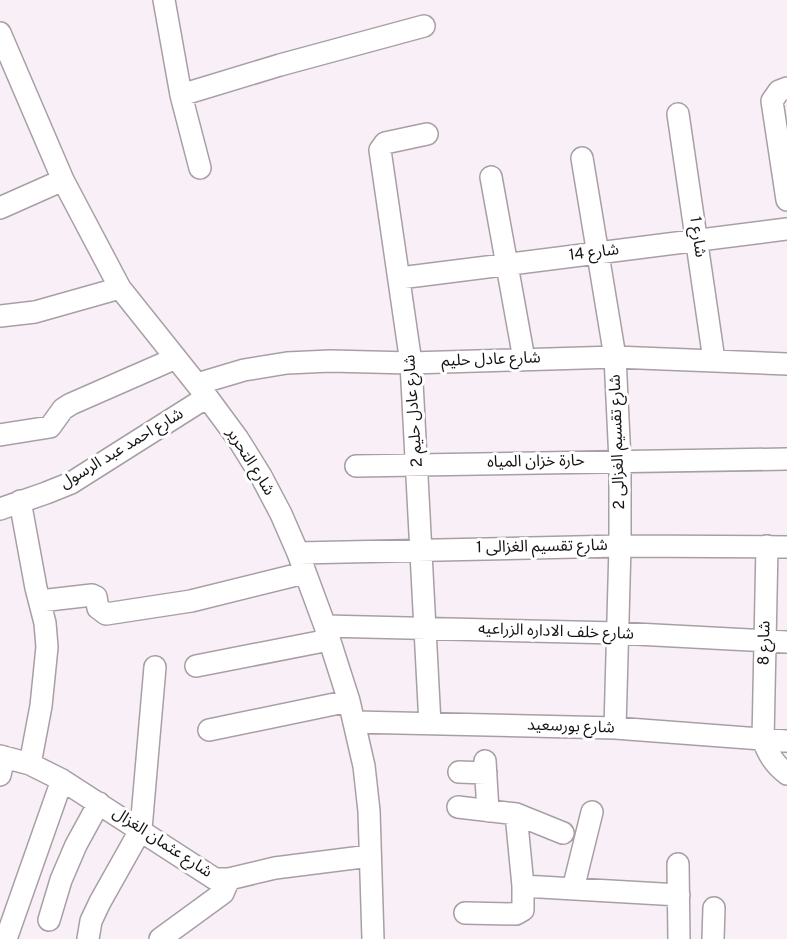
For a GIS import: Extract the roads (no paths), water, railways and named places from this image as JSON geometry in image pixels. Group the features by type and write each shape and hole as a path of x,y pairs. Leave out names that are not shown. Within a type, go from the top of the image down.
{"street":[{"path":"164,0 181,96 200,168"},
{"path":"181,96 280,65 424,26"},
{"name":"شارع التحرير","path":"0,33 8,69 120,288 202,391 261,476 281,513 298,553 349,701 366,777 373,939"},
{"path":"779,95 787,200"},
{"name":"شارع 1","path":"678,114 714,360"},
{"name":"شارع عادل حليم 2","path":"427,134 386,143 380,150 411,363 430,724"},
{"name":"شارع تقسيم الغزالى 2","path":"582,158 615,357 620,460 615,728"},
{"path":"491,177 524,359"},
{"path":"0,207 63,180"},
{"name":"شارع 14","path":"400,278 787,229"},
{"path":"0,316 35,312 120,288"},
{"name":"شارع عادل حليم","path":"202,391 244,370 287,363 330,361 411,363 615,357 787,364"},
{"path":"0,435 50,427 63,409 71,404 176,358"},
{"name":"شارع احمد عبد الرسول","path":"0,509 70,483 202,391"},
{"name":"حارة خزان المياه","path":"356,466 787,459"},
{"path":"20,501 47,647 41,706 30,764"},
{"name":"شارع تقسيم الغزالى 1","path":"298,553 620,546 777,547"},
{"name":"شارع 8","path":"763,740 765,641 777,547"},
{"path":"40,601 92,594 96,597 100,611 106,614 190,602 304,573"},
{"name":"شارع خلف الاداره الزراعيه","path":"196,666 327,633 425,628 617,633 787,642"},
{"path":"88,939 91,921 100,902 141,829 155,667"},
{"path":"208,730 349,701"},
{"name":"شارع بورسعيد","path":"355,722 615,728 787,741"},
{"path":"763,740 769,756 787,774"},
{"name":"شارع عثمان الغزال","path":"1,762 30,764 62,780 215,879 229,879 275,868 370,856"},
{"path":"459,772 485,767 488,811"},
{"path":"6,939 62,780"},
{"path":"49,920 61,880 76,845 99,803"},
{"path":"458,807 516,814 563,833"},
{"path":"573,890 592,813"},
{"path":"465,913 516,914 523,910 516,814"},
{"path":"678,864 679,939"},
{"path":"160,939 223,893 229,879"},
{"path":"523,886 679,895"},
{"path":"713,939 714,908"}]}
